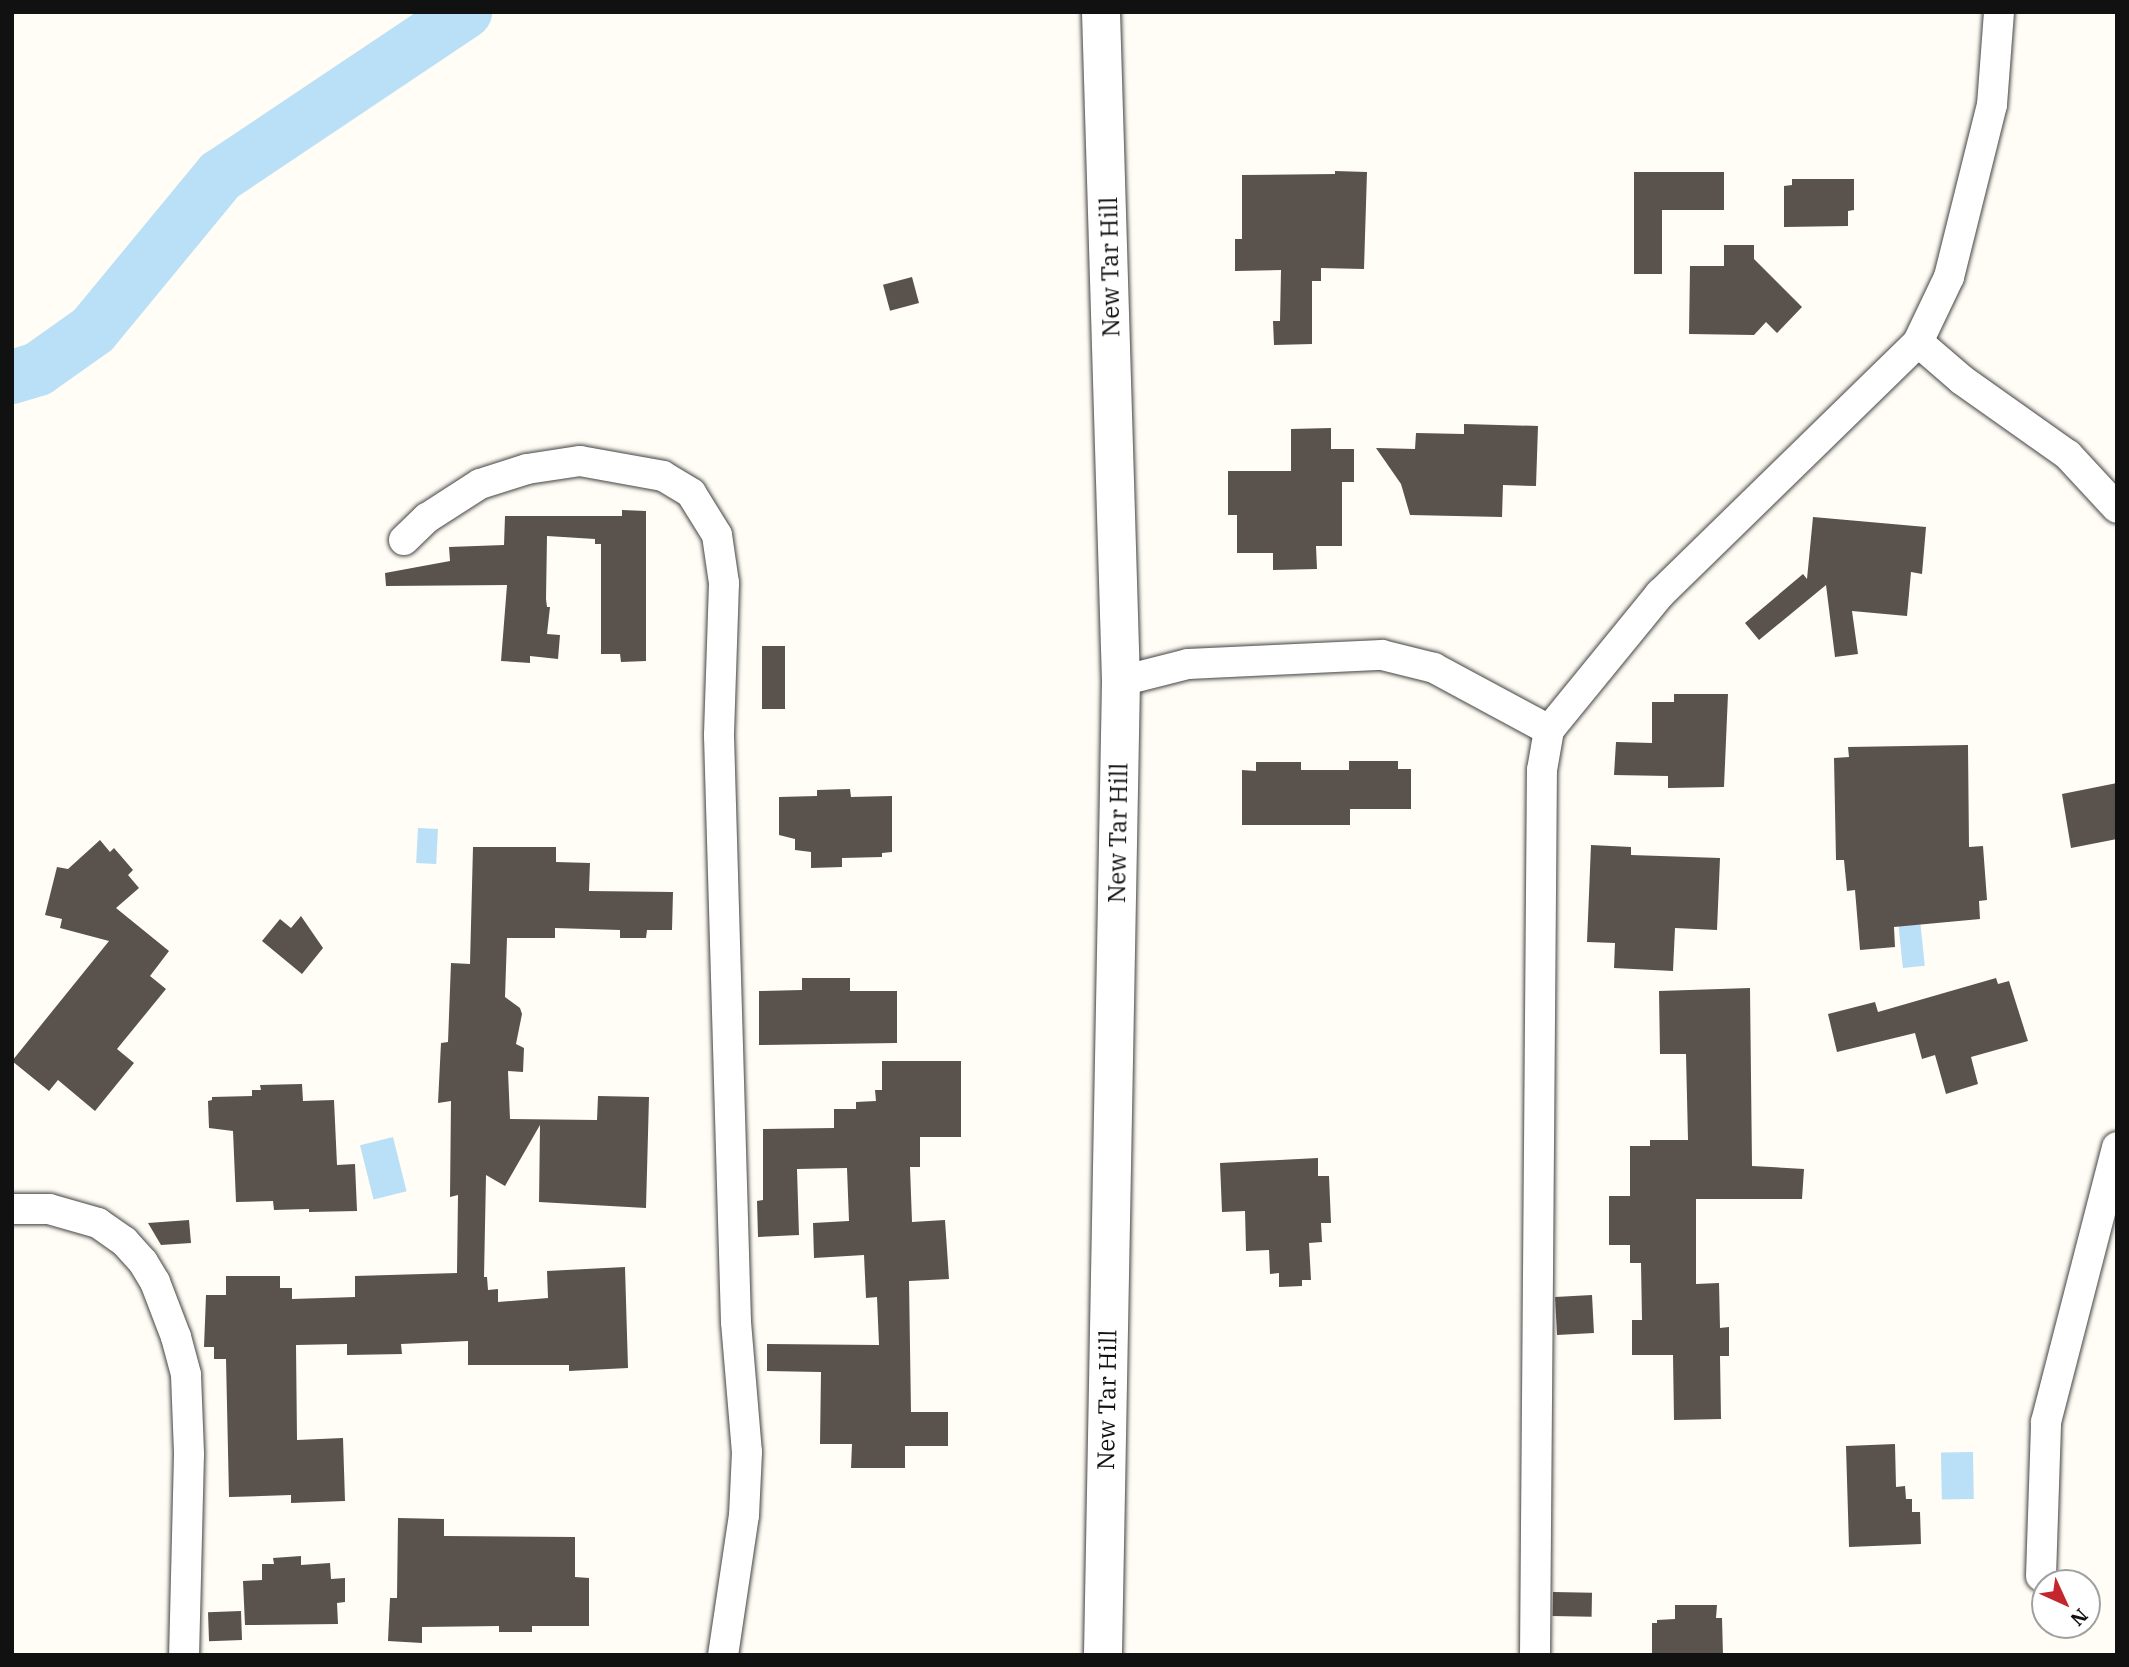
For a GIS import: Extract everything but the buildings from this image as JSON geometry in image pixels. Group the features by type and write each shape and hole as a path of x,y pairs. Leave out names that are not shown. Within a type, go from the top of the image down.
{"street":[{"name":"New Tar Hill","path":"1101,12 1121,681 1102,1655"},
{"path":"1535,1655 1542,771 1549,730 1660,594 1918,342 1949,277 1988,118 1999,12"},
{"path":"1918,342 1962,380 2068,455 2117,508"},
{"path":"404,540 427,519 480,484 527,469 580,461 663,476 691,493 717,535 724,583 719,736 736,1322 747,1452 744,1515 723,1655"},
{"path":"1121,681 1188,664 1382,655 1434,668 1549,730"},
{"path":"2041,1569 2046,1422 2117,1147"},
{"path":"12,1209 49,1209 98,1223 124,1241 143,1262 155,1282 176,1337 186,1375 189,1454 184,1655"}],"water":[{"path":"418,828 438,829 436,864 416,863"},
{"path":"1920,920 1925,966 1903,968 1898,922"},
{"path":"393,1137 407,1191 374,1200 360,1145"},
{"path":"1973,1452 1974,1499 1942,1500 1941,1453"}],"waterway":[{"path":"12,377 38,369 93,330 220,176 465,12"}]}
